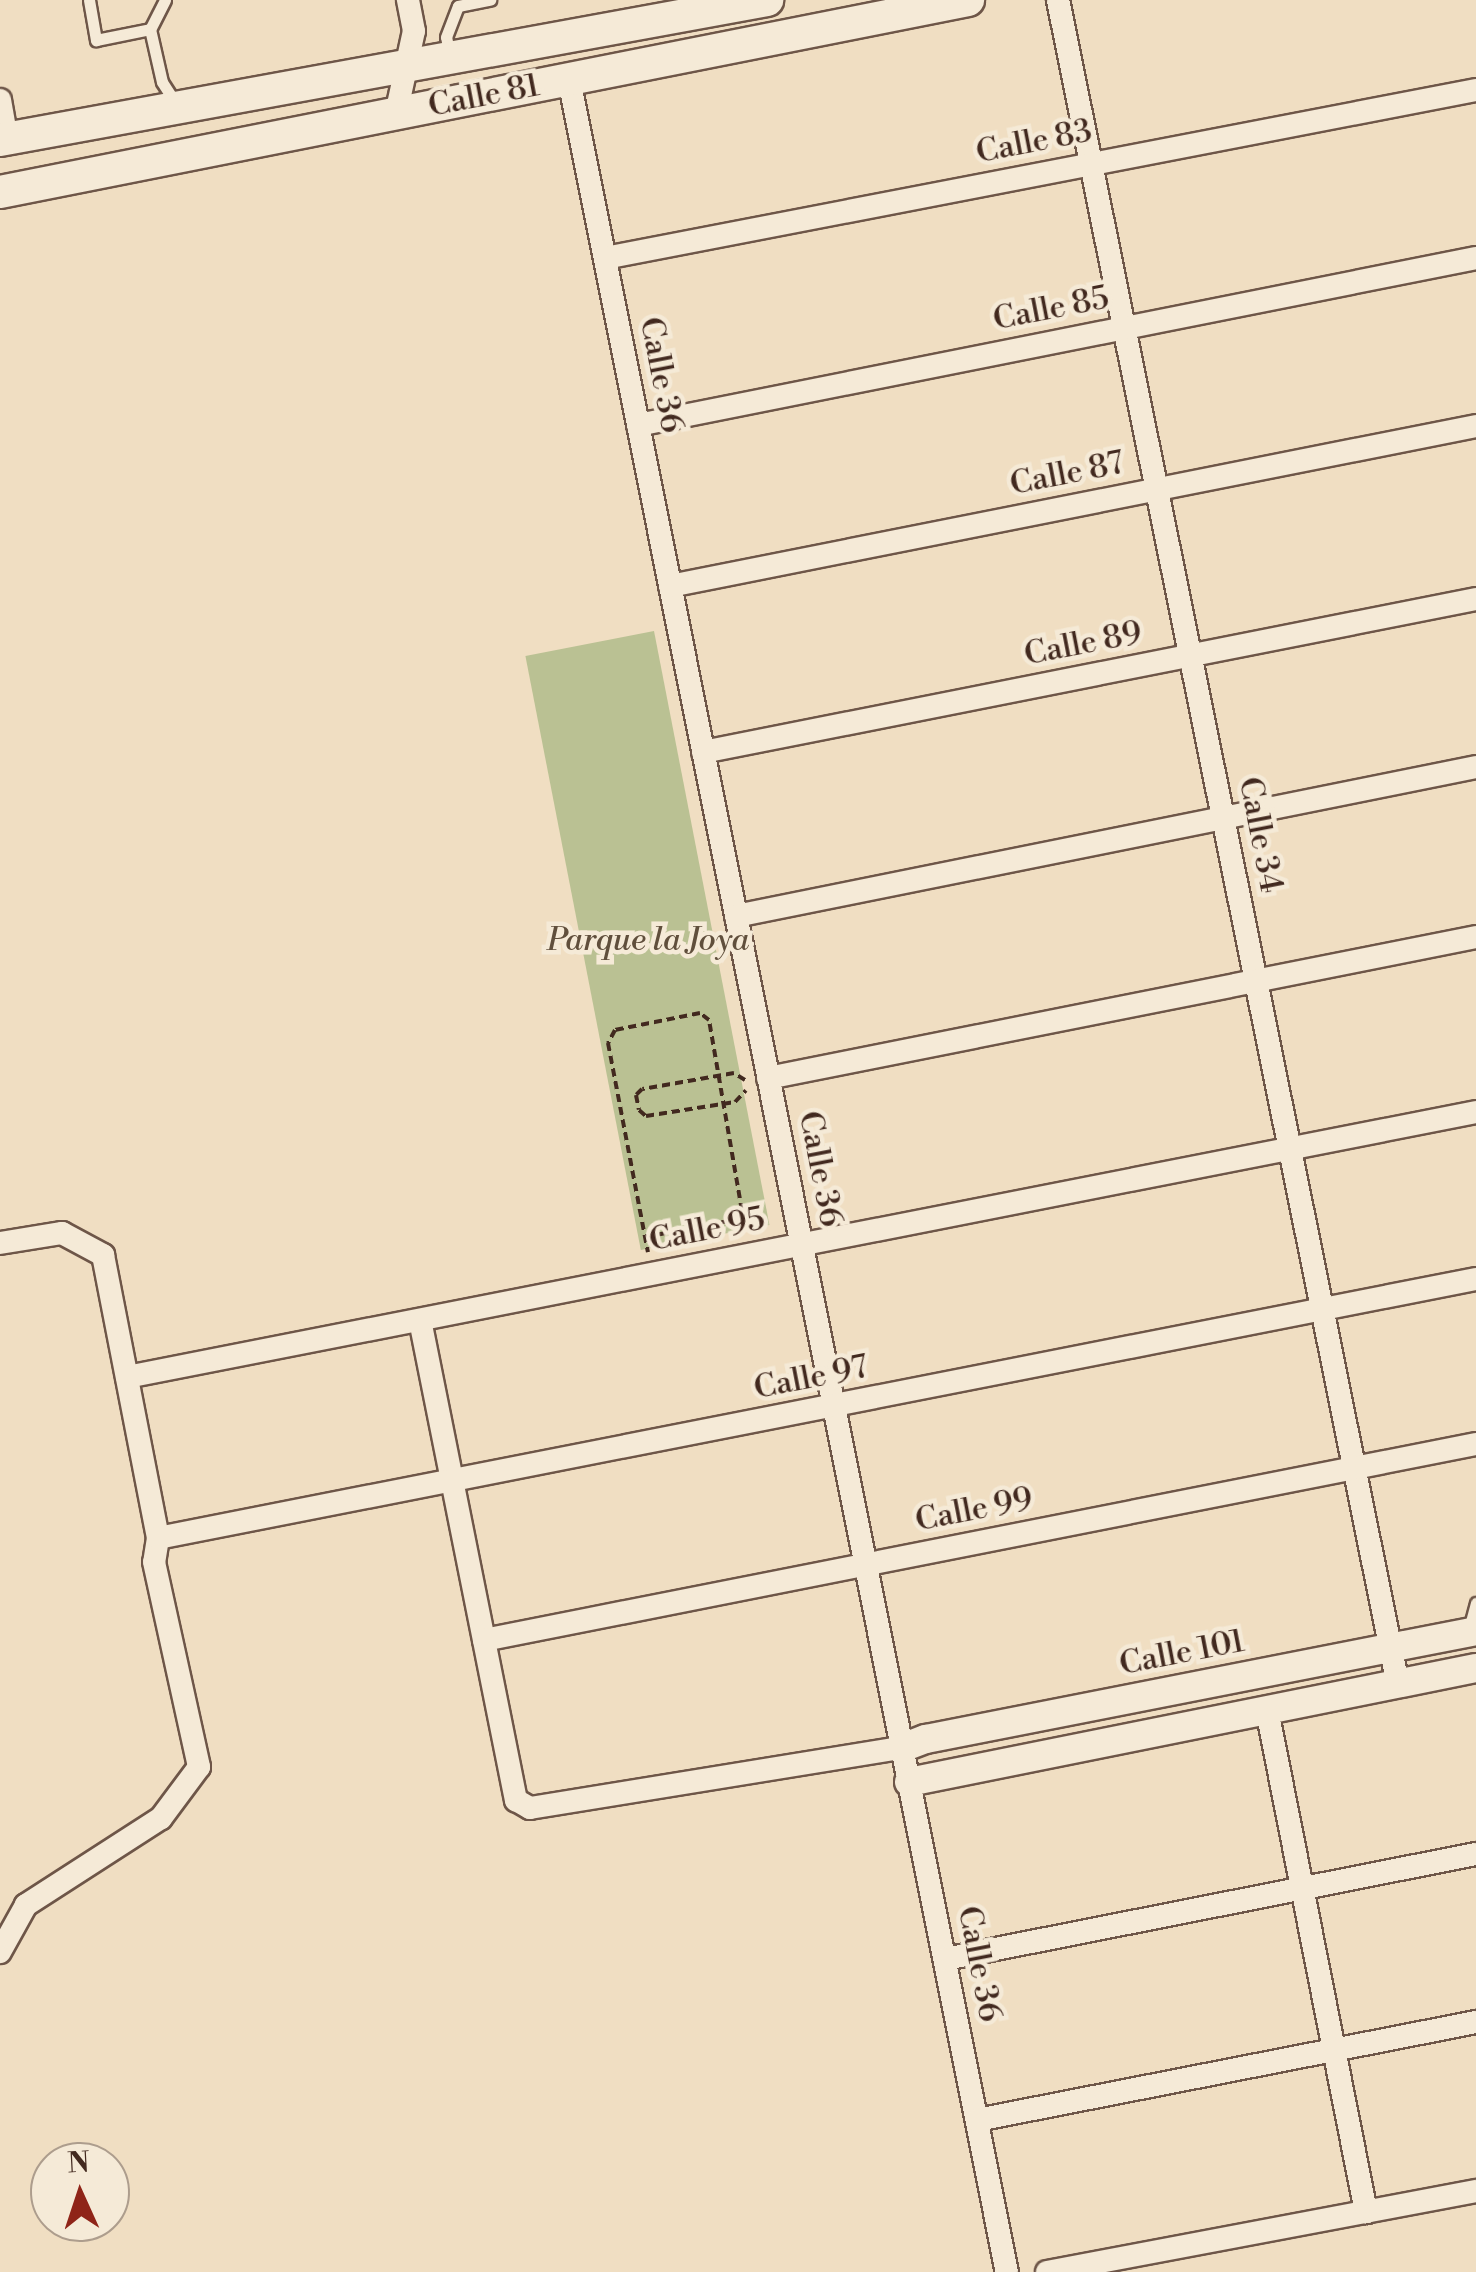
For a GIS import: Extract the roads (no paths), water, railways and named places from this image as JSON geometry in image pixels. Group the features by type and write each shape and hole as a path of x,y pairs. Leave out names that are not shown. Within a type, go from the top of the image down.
{"main road":[{"name":"Calle 81","path":"4,139 450,58 678,8 767,0"},
{"name":"Calle 81","path":"0,192 968,0"},
{"path":"179,108 187,155"}],"street":[{"path":"396,114 414,31 408,0"},
{"name":"Calle 34","path":"1058,0 1398,1684"},
{"name":"Calle 36","path":"569,79 736,916 756,1079 802,1245 1008,2272"},
{"name":"Calle 83","path":"605,258 1476,90"},
{"path":"0,100 4,139"},
{"name":"Calle 85","path":"638,424 1476,258"},
{"name":"Calle 87","path":"670,586 1476,426"},
{"name":"Calle 89","path":"704,752 1476,599"},
{"path":"736,916 1476,767"},
{"path":"756,1079 1476,937"},
{"name":"Calle 95","path":"127,1377 1476,1112"},
{"path":"0,1243 62,1233 104,1255 158,1538 154,1562 200,1767 161,1818 26,1905 0,1952"},
{"name":"Calle 97","path":"158,1538 1476,1279"},
{"path":"420,1320 516,1800 530,1808 902,1748"},
{"name":"Calle 99","path":"484,1640 1476,1444"},
{"name":"Calle 101","path":"902,1748 926,1739 1472,1632"},
{"path":"909,1782 1476,1668"},
{"path":"1267,1710 1366,2212"},
{"path":"944,1959 1476,1854"},
{"path":"977,2120 1476,2022"},
{"path":"1047,2272 1476,2191"}],"lane":[{"path":"88,0 96,40 150,30"},
{"path":"165,0 150,30 162,82 179,108"},
{"path":"450,58 446,37 458,6 490,0"},
{"path":"1472,1632 1476,1602"}],"park label":[{"name":"Parque la Joya","path":"648,940"}]}
